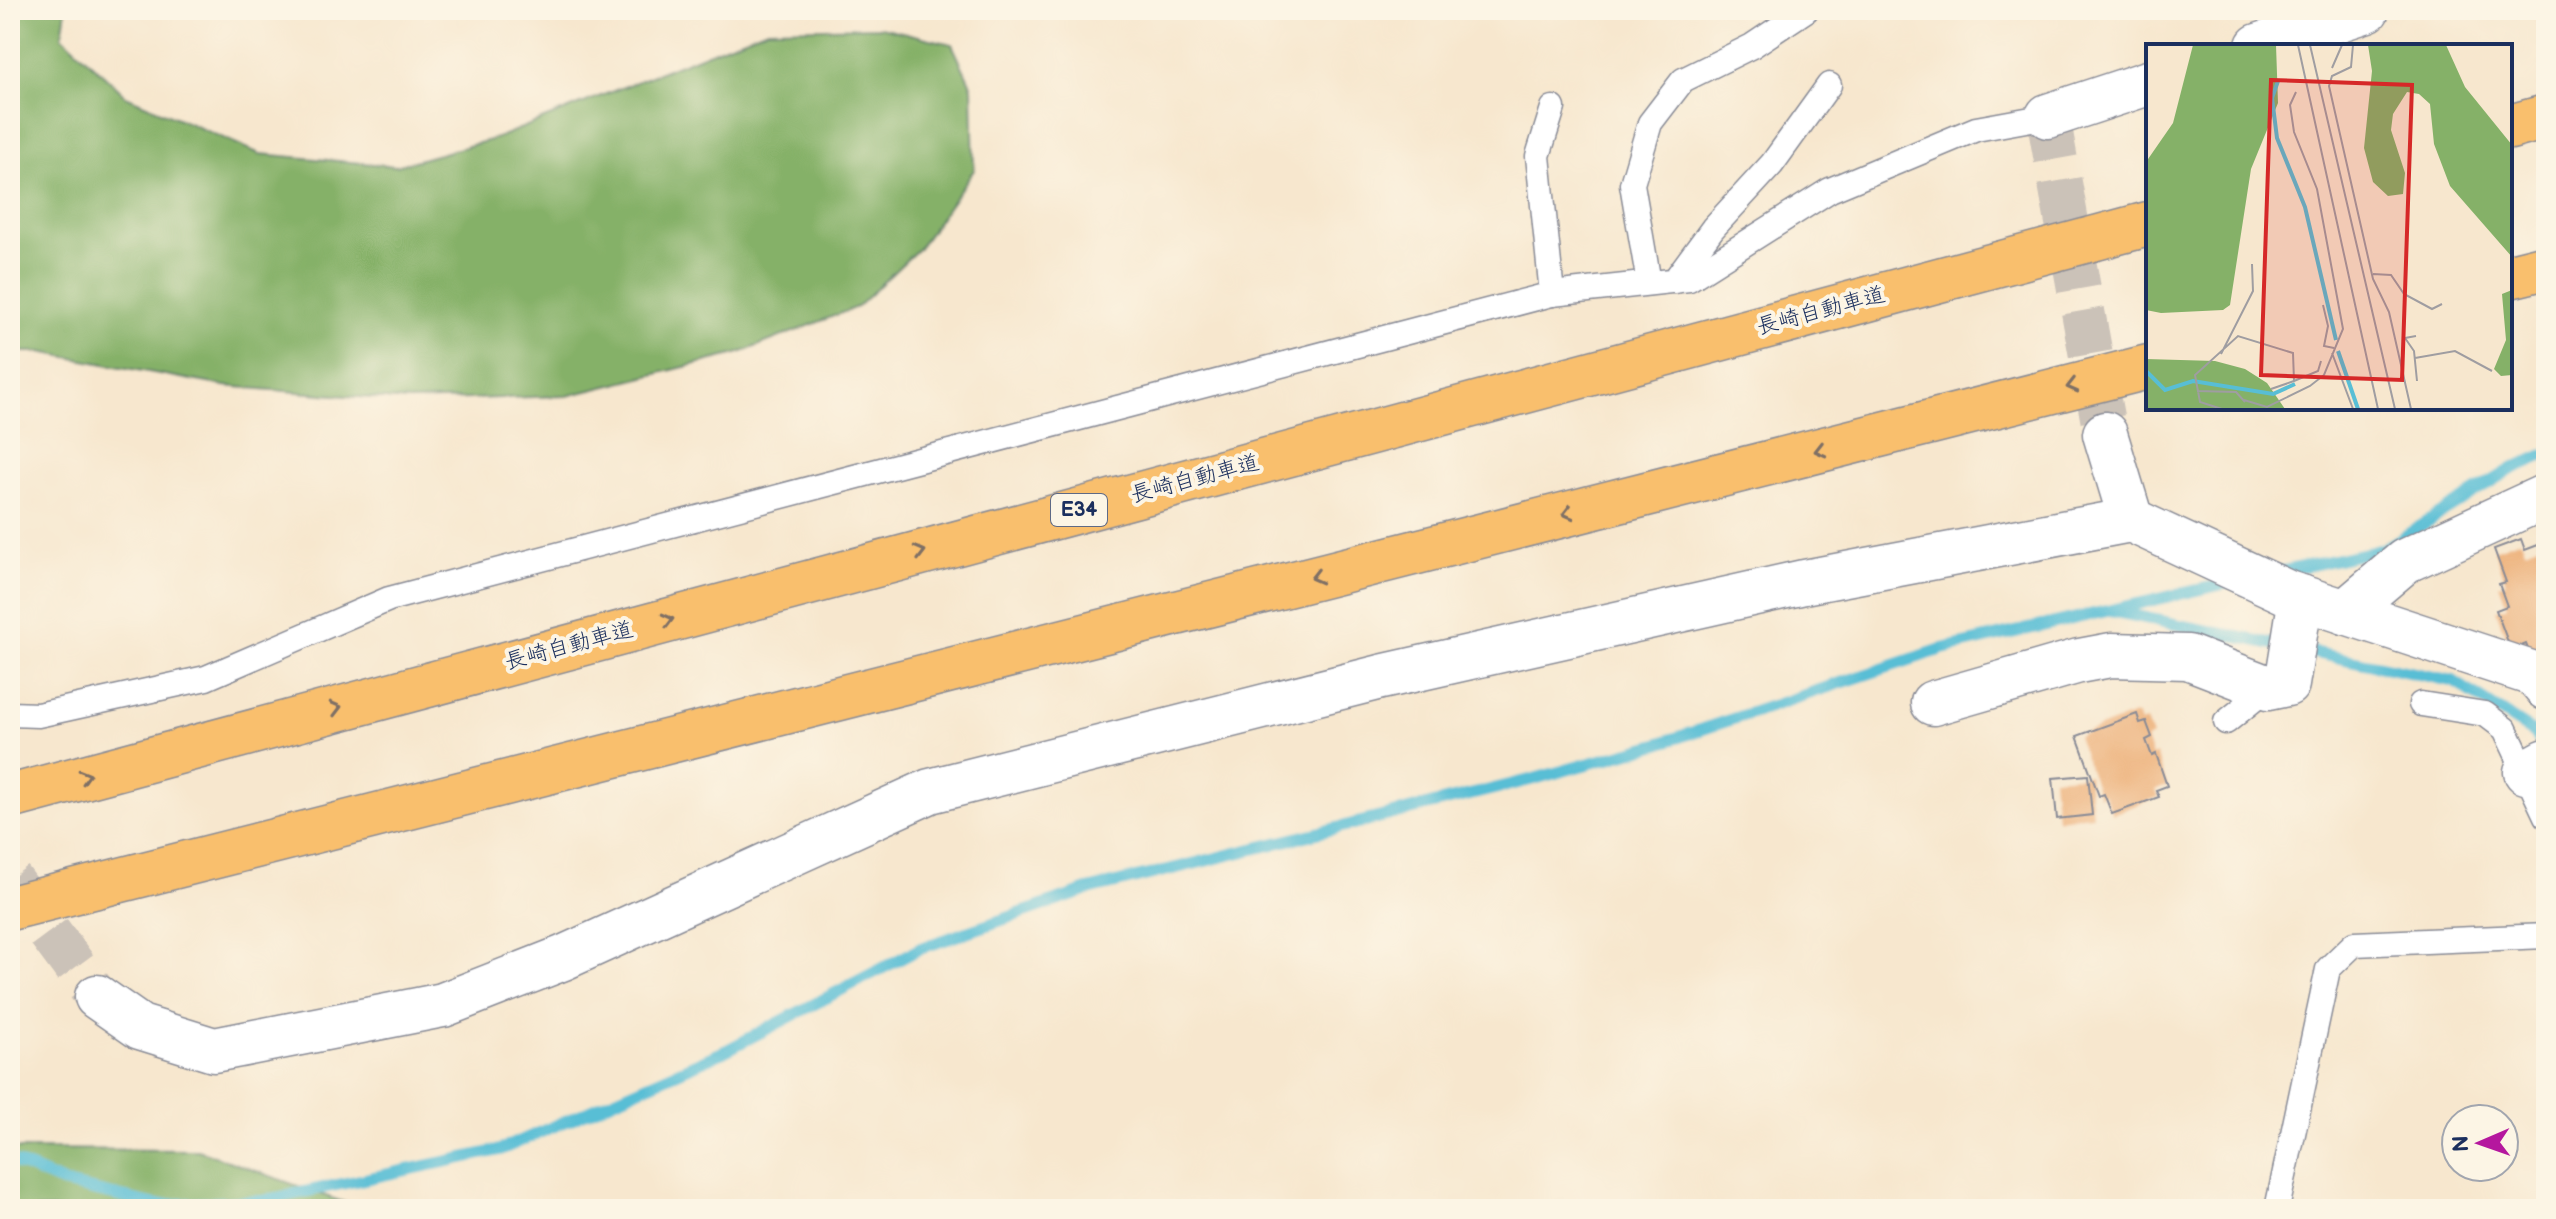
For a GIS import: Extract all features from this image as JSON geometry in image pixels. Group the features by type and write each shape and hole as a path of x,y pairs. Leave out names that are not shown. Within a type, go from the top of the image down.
{"highway":[{"path":"2512,126 2546,117"},
{"name":"長崎自動車道","path":"10,797 2146,225"},
{"path":"2512,276 2546,267"},
{"path":"10,908 2146,368"}],"street":[{"path":"2264,44 2367,10"},
{"path":"2048,116 2146,84"},
{"path":"2105,434 2131,520"},
{"path":"2345,612 2405,561 2546,496"},
{"path":"97,997 140,1027 214,1050 443,1005 563,958 930,791 1381,677 1804,582 2131,520 2296,603 2345,612 2534,674 2546,688"},
{"path":"1933,703 2079,661 2111,655 2188,657 2278,682 2296,603"}],"lane":[{"path":"1649,283 1632,184 1650,123 1683,80 1752,46 1806,10"},
{"path":"1674,281 1713,228 1772,164 1829,85"},
{"path":"1552,294 1538,156 1553,108"},
{"path":"10,714 38,715 206,678 389,599 1552,294 1689,279 1830,190 1976,129 2048,116"},
{"path":"2226,722 2278,682"},
{"path":"2421,704 2485,714 2505,729 2533,768 2546,816"},
{"path":"2277,1209 2328,969 2354,944 2546,936"}],"green space":[{"path":"10,10 66,10 62,36 126,96 260,154 396,166 497,138 767,29 881,27 952,44 972,87 974,170 919,248 857,307 737,354 567,396 409,401 224,386 40,352 10,352"},
{"path":"10,1149 198,1150 362,1209 10,1209"}],"building":[{"path":"2521,539 2525,550 2546,542 2546,659 2534,664 2526,644 2511,650 2496,610 2507,606 2499,584 2506,582 2494,549"},
{"path":"2137,714 2140,723 2146,721 2152,737 2146,740 2152,756 2156,754 2167,786 2156,790 2159,797 2112,814 2104,794 2099,796 2077,736"},
{"path":"2088,775 2092,815 2057,819 2053,778"}],"waterway":[{"path":"2274,573 2384,549 2512,469 2546,454"},
{"path":"12,1161 66,1184 157,1205 262,1201 500,1150 725,1051 921,948 1088,890 1534,779 1658,744 1942,649 2232,582"},
{"path":"2111,611 2453,681 2534,733 2546,753"}],"tunnel":[{"path":"2048,116 2105,434"},
{"path":"10,879 97,997"}]}
